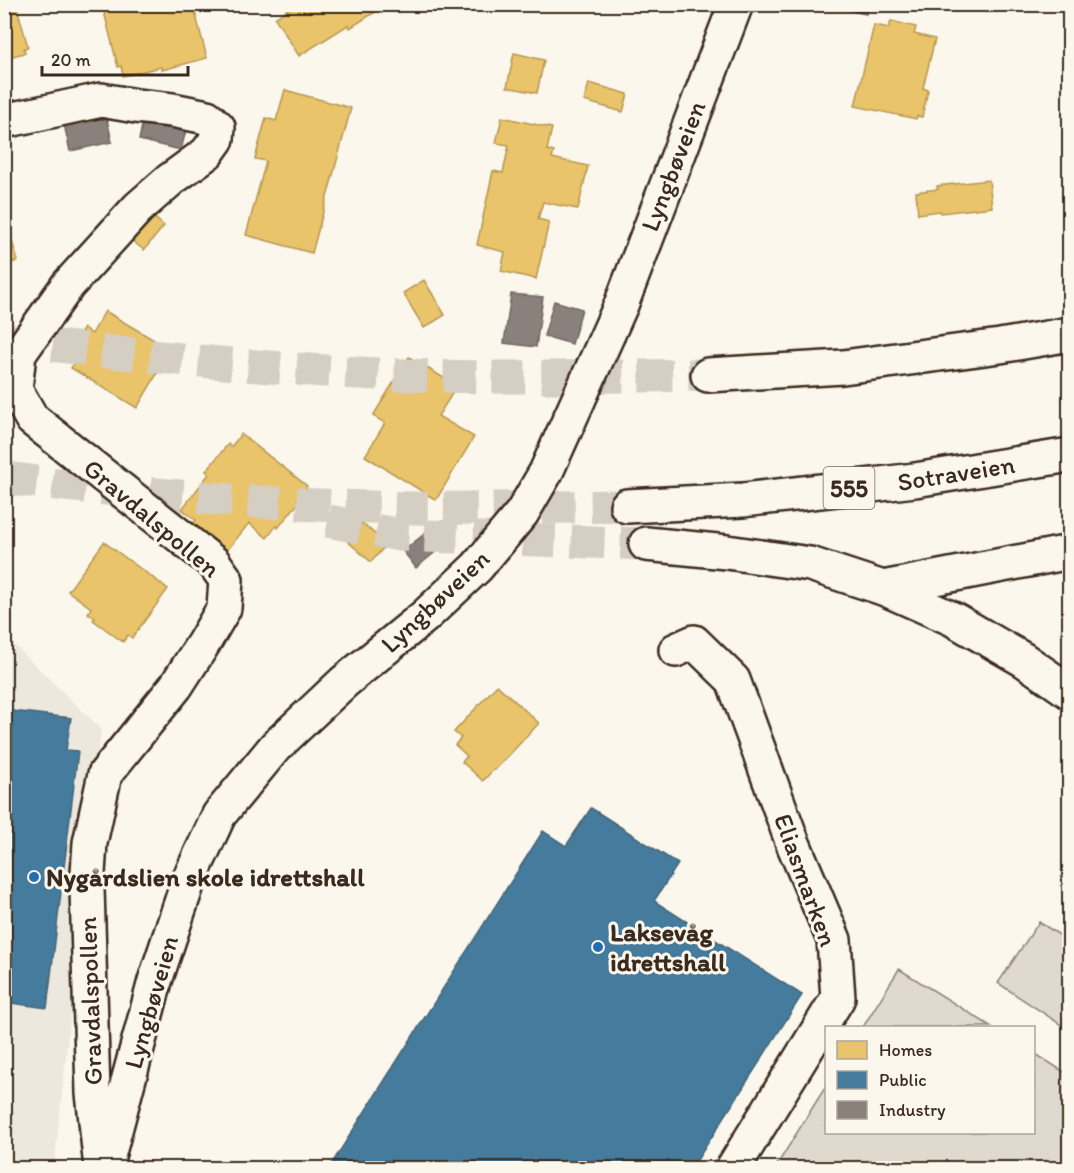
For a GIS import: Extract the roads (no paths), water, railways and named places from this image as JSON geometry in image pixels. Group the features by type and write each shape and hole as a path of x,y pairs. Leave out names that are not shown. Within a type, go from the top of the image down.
{"main road":[{"name":"Lyngbøveien","path":"103,1168 155,981 188,882 219,815 275,747 344,682 424,616 477,567 522,513 546,472 621,305 736,4"},
{"name":"Gravdalspollen","path":"4,121 101,100 207,117 218,127 217,139 207,153 170,180 138,208 68,285 20,354 15,389 32,419 214,563 226,580 224,608 203,645 176,686 105,774 90,843 87,888 93,1093 103,1168"},
{"path":"708,375 843,367 1000,346 1070,334"},
{"name":"Sotraveien","path":"627,506 743,500 903,482 1070,454"},
{"path":"646,544 727,552 810,564 883,588 953,619 1024,660 1070,692"},
{"path":"883,588 1070,552"},
{"name":"Eliasmarken","path":"676,650 694,642 733,680 792,841 834,940 838,998 733,1168"}],"tunnel":[{"path":"4,340 204,361 353,373 479,377 708,375"},
{"path":"4,478 157,494 311,505 440,508 627,506"},
{"path":"328,521 400,535 646,544"}],"place":[{"name":"Nygårdslien skole idrettshall","path":"34,877"},
{"name":"Laksevåg idrettshall","path":"598,947"}]}
